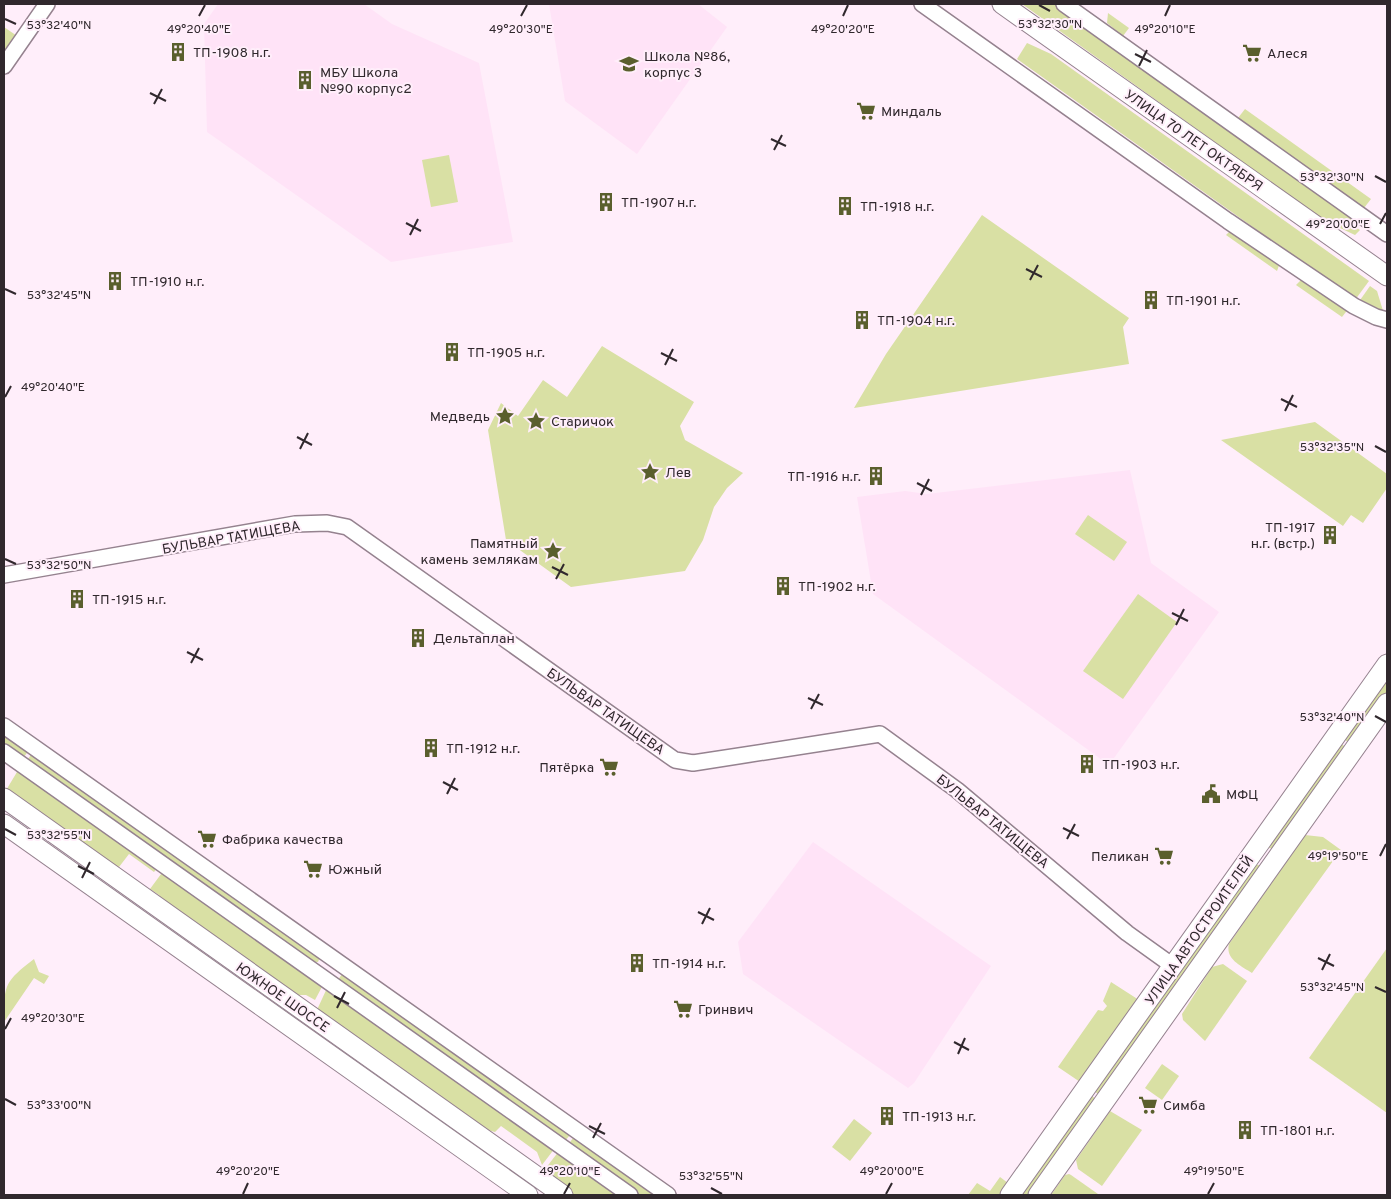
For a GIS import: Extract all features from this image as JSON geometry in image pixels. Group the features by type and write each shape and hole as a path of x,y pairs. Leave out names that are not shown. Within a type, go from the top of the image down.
{"main road":[{"name":"УЛИЦА 70 ЛЕТ ОКТЯБРЯ","path":"1002,4 1387,276"},
{"name":"УЛИЦА АВТОСТРОИТЕЛЕЙ","path":"1010,1195 1387,664"},
{"name":"УЛИЦА АВТОСТРОИТЕЛЕЙ","path":"1038,1195 1387,703"},
{"name":"ЮЖНОЕ ШОССЕ","path":"4,798 563,1195"},
{"name":"ЮЖНОЕ ШОССЕ","path":"4,824 528,1195"},
{"path":"1256,848 1275,862"}],"street":[{"path":"4,66 47,4"},
{"path":"922,4 1228,221 1354,306 1376,318 1387,320"},
{"path":"1064,4 1387,234"},
{"name":"БУЛЬВАР ТАТИЩЕВА","path":"4,575 294,524 327,523 347,527 675,760 693,763 880,734 957,790 1127,933 1173,966"},
{"path":"4,726 668,1195"},
{"path":"4,752 630,1195"}],"shaded area":[{"path":"218,4 364,4 392,24 479,63 513,242 391,262 207,132 204,24"},
{"name":"Школа №86, корпус 3","path":"549,4 698,4 727,27 637,154 565,101"},
{"path":"1130,470 1151,563 1219,612 1109,765 873,594 857,497 905,491 927,494"},
{"path":"813,842 991,966 914,1083 908,1088 743,974 738,942"}],"green space":[{"path":"1022,4 1058,4 1358,218 1353,225 1360,230 1355,235 1325,221"},
{"path":"1108,13 1129,28 1123,36 1107,23"},
{"path":"4,27 20,38 4,61"},
{"path":"1027,43 1051,54 1369,281 1355,300 1017,59"},
{"path":"1245,109 1371,199 1364,208 1238,118"},
{"path":"449,155 458,202 431,207 422,160"},
{"path":"982,215 1129,318 1123,327 1129,364 854,408 886,354"},
{"path":"1231,230 1281,260 1277,271 1226,235"},
{"path":"1305,276 1349,308 1342,317 1296,285"},
{"path":"1370,286 1377,291 1384,314 1358,303"},
{"path":"602,346 694,402 680,426 685,440 743,473 727,488 714,507 703,540 685,571 571,587 506,540 488,430 501,403 518,416 543,380 567,397"},
{"path":"1315,422 1387,474 1387,488 1363,523 1351,515 1343,526 1221,440"},
{"path":"1088,515 1127,542 1114,561 1075,534"},
{"path":"1138,594 1177,622 1123,699 1083,671"},
{"path":"1387,676 1387,694 1351,745 1343,738"},
{"path":"4,732 29,750 24,757 4,743"},
{"path":"1339,742 1348,749 1274,849 1269,848 1268,846"},
{"path":"33,752 320,957 318,962 312,962 28,759"},
{"path":"20,767 159,866 154,872 129,854 119,867 103,861 5,792"},
{"path":"1305,835 1323,837 1341,850 1252,973 1232,958 1229,954 1229,944"},
{"path":"1255,864 1262,866 1102,1097 1094,1091"},
{"path":"164,870 324,983 315,1000 306,995 291,995 164,904 159,895 150,889"},
{"path":"1387,948 1387,1113 1309,1058"},
{"path":"34,959 39,972 49,976 44,984 34,978 4,1022 4,1000 8,985 17,973"},
{"path":"1223,964 1247,981 1205,1041 1183,1020 1182,1014 1212,967"},
{"path":"342,974 347,975 570,1135 564,1142 338,980"},
{"path":"1111,982 1139,1000 1086,1086 1058,1067 1098,1010 1103,1011 1107,1006 1103,1001"},
{"path":"328,986 555,1148 542,1165 537,1152 501,1126 495,1132 479,1128 316,1012"},
{"path":"1162,1064 1179,1076 1162,1100 1145,1088"},
{"path":"1091,1095 1098,1101 1031,1195 1019,1195"},
{"path":"1110,1111 1142,1130 1102,1186 1078,1169 1076,1160"},
{"path":"854,1119 872,1133 850,1161 832,1147"},
{"path":"573,1138 655,1195 639,1195 568,1145"},
{"path":"559,1151 621,1195 573,1195 542,1173"},
{"path":"1069,1174 1098,1194 1051,1195 1065,1175"},
{"path":"1000,1177 1008,1183 1004,1195 968,1195 977,1183 990,1191"}],"place":[{"name":"ТП-1908 н.г.","path":"178,52"},
{"name":"Алеся","path":"1252,53"},
{"name":"Школа №86, корпус 3","path":"629,64"},
{"name":"МБУ Школа №90 корпус2","path":"305,80"},
{"name":"Миндаль","path":"866,111"},
{"name":"ТП-1907 н.г.","path":"606,202"},
{"name":"ТП-1918 н.г.","path":"845,206"},
{"name":"ТП-1910 н.г.","path":"115,281"},
{"name":"ТП-1901 н.г.","path":"1151,300"},
{"name":"ТП-1904 н.г.","path":"862,320"},
{"name":"ТП-1905 н.г.","path":"452,352"},
{"name":"Медведь","path":"505,416"},
{"name":"Старичок","path":"536,421"},
{"name":"Лев","path":"650,472"},
{"name":"ТП-1916 н.г.","path":"876,476"},
{"name":"ТП-1917 н.г. (встр.)","path":"1330,535"},
{"name":"Памятный камень землякам","path":"553,551"},
{"name":"ТП-1902 н.г.","path":"783,586"},
{"name":"ТП-1915 н.г.","path":"77,599"},
{"name":"Дельтаплан","path":"418,638"},
{"name":"ТП-1912 н.г.","path":"431,748"},
{"name":"ТП-1903 н.г.","path":"1087,764"},
{"name":"Пятёрка","path":"609,767"},
{"name":"МФЦ","path":"1211,794"},
{"name":"Фабрика качества","path":"207,839"},
{"name":"Пеликан","path":"1164,856"},
{"name":"Южный","path":"313,869"},
{"name":"ТП-1914 н.г.","path":"637,963"},
{"name":"Гринвич","path":"683,1009"},
{"name":"Симба","path":"1148,1105"},
{"name":"ТП-1913 н.г.","path":"887,1116"},
{"name":"ТП-1801 н.г.","path":"1245,1130"}]}
